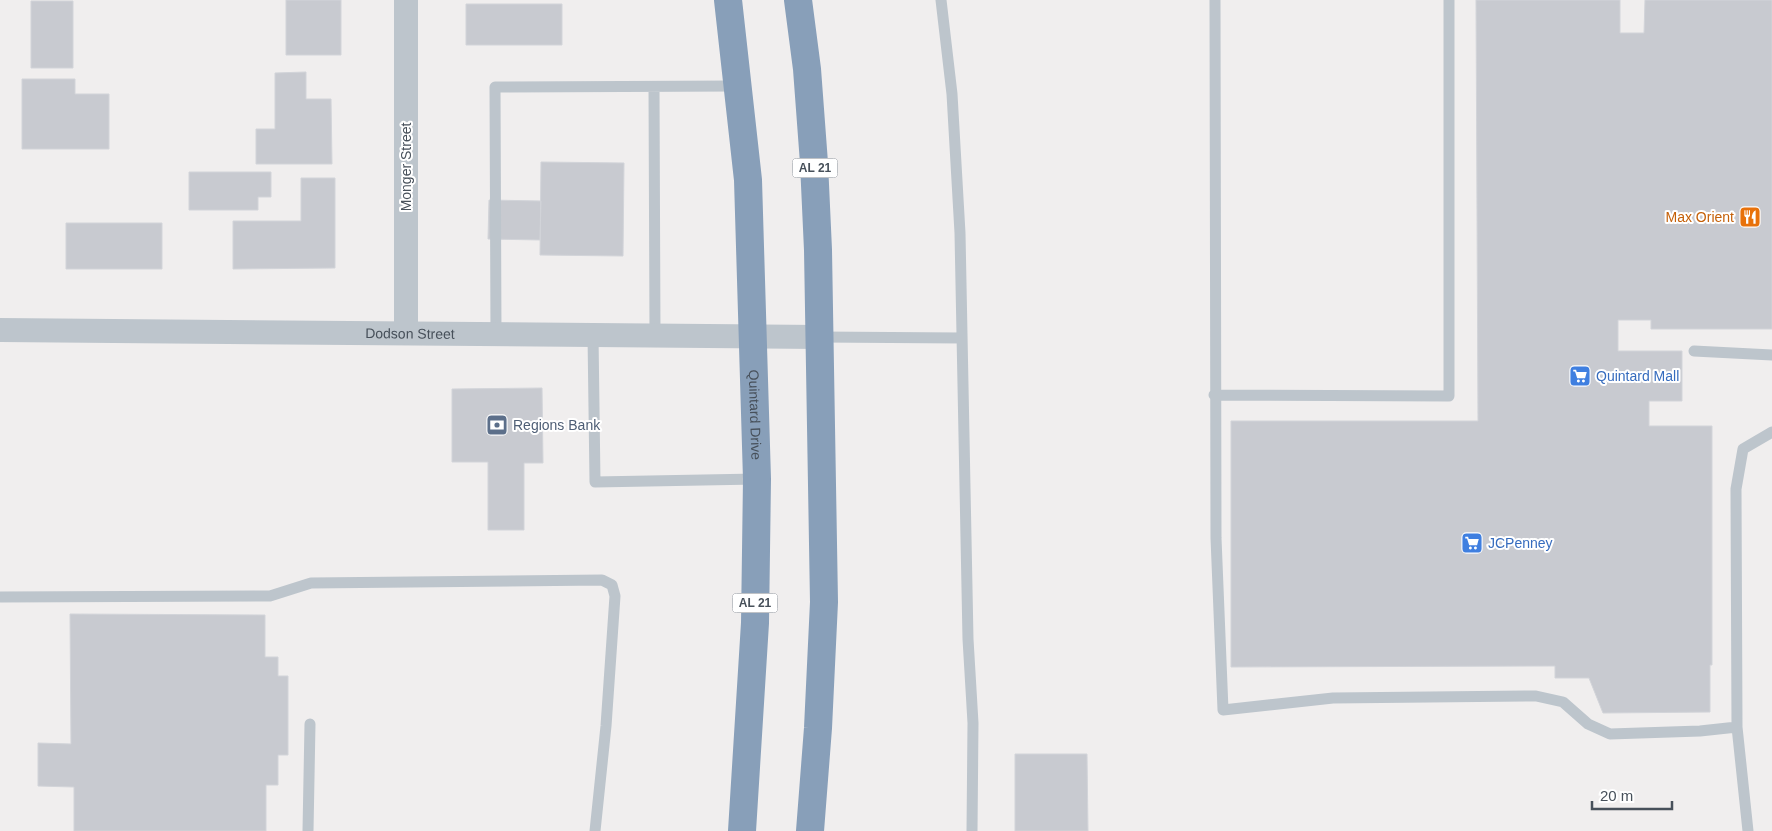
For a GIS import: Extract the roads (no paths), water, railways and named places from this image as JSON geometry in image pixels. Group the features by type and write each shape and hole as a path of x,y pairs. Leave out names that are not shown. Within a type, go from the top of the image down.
{"highway":[{"name":"Quintard Drive","path":"728,0 748,180 757,479 755,623 742,831"},
{"name":"AL 21","path":"798,0 807,69 818,250 824,602 818,728 810,831"}],"street":[{"name":"Monger Street","path":"406,0 406,333"},
{"name":"Dodson Street","path":"0,330 819,337"}],"lane":[{"path":"941,0 952,94 960,233 968,638 973,723 972,831"},
{"path":"1215,0 1214,395 1216,538 1223,710 1333,698 1536,696 1563,702 1588,724 1610,734 1700,731 1737,727"},
{"path":"1214,395 1449,396 1449,0"},
{"path":"654,86 655,336"},
{"path":"496,334 495,87 738,86"},
{"path":"593,335 595,482 757,479"},
{"path":"819,337 962,338"},
{"path":"1694,351 1772,355"},
{"path":"1748,831 1737,727 1736,489 1743,449 1772,432"},
{"path":"0,597 270,596 312,583 602,580 612,585 615,596 606,726 595,831"},
{"path":"308,831 310,724"}],"place":[{"name":"Max Orient","path":"1750,217"},
{"name":"Quintard Mall","path":"1580,376"},
{"name":"Regions Bank","path":"497,425"},
{"name":"JCPenney","path":"1472,543"}]}
